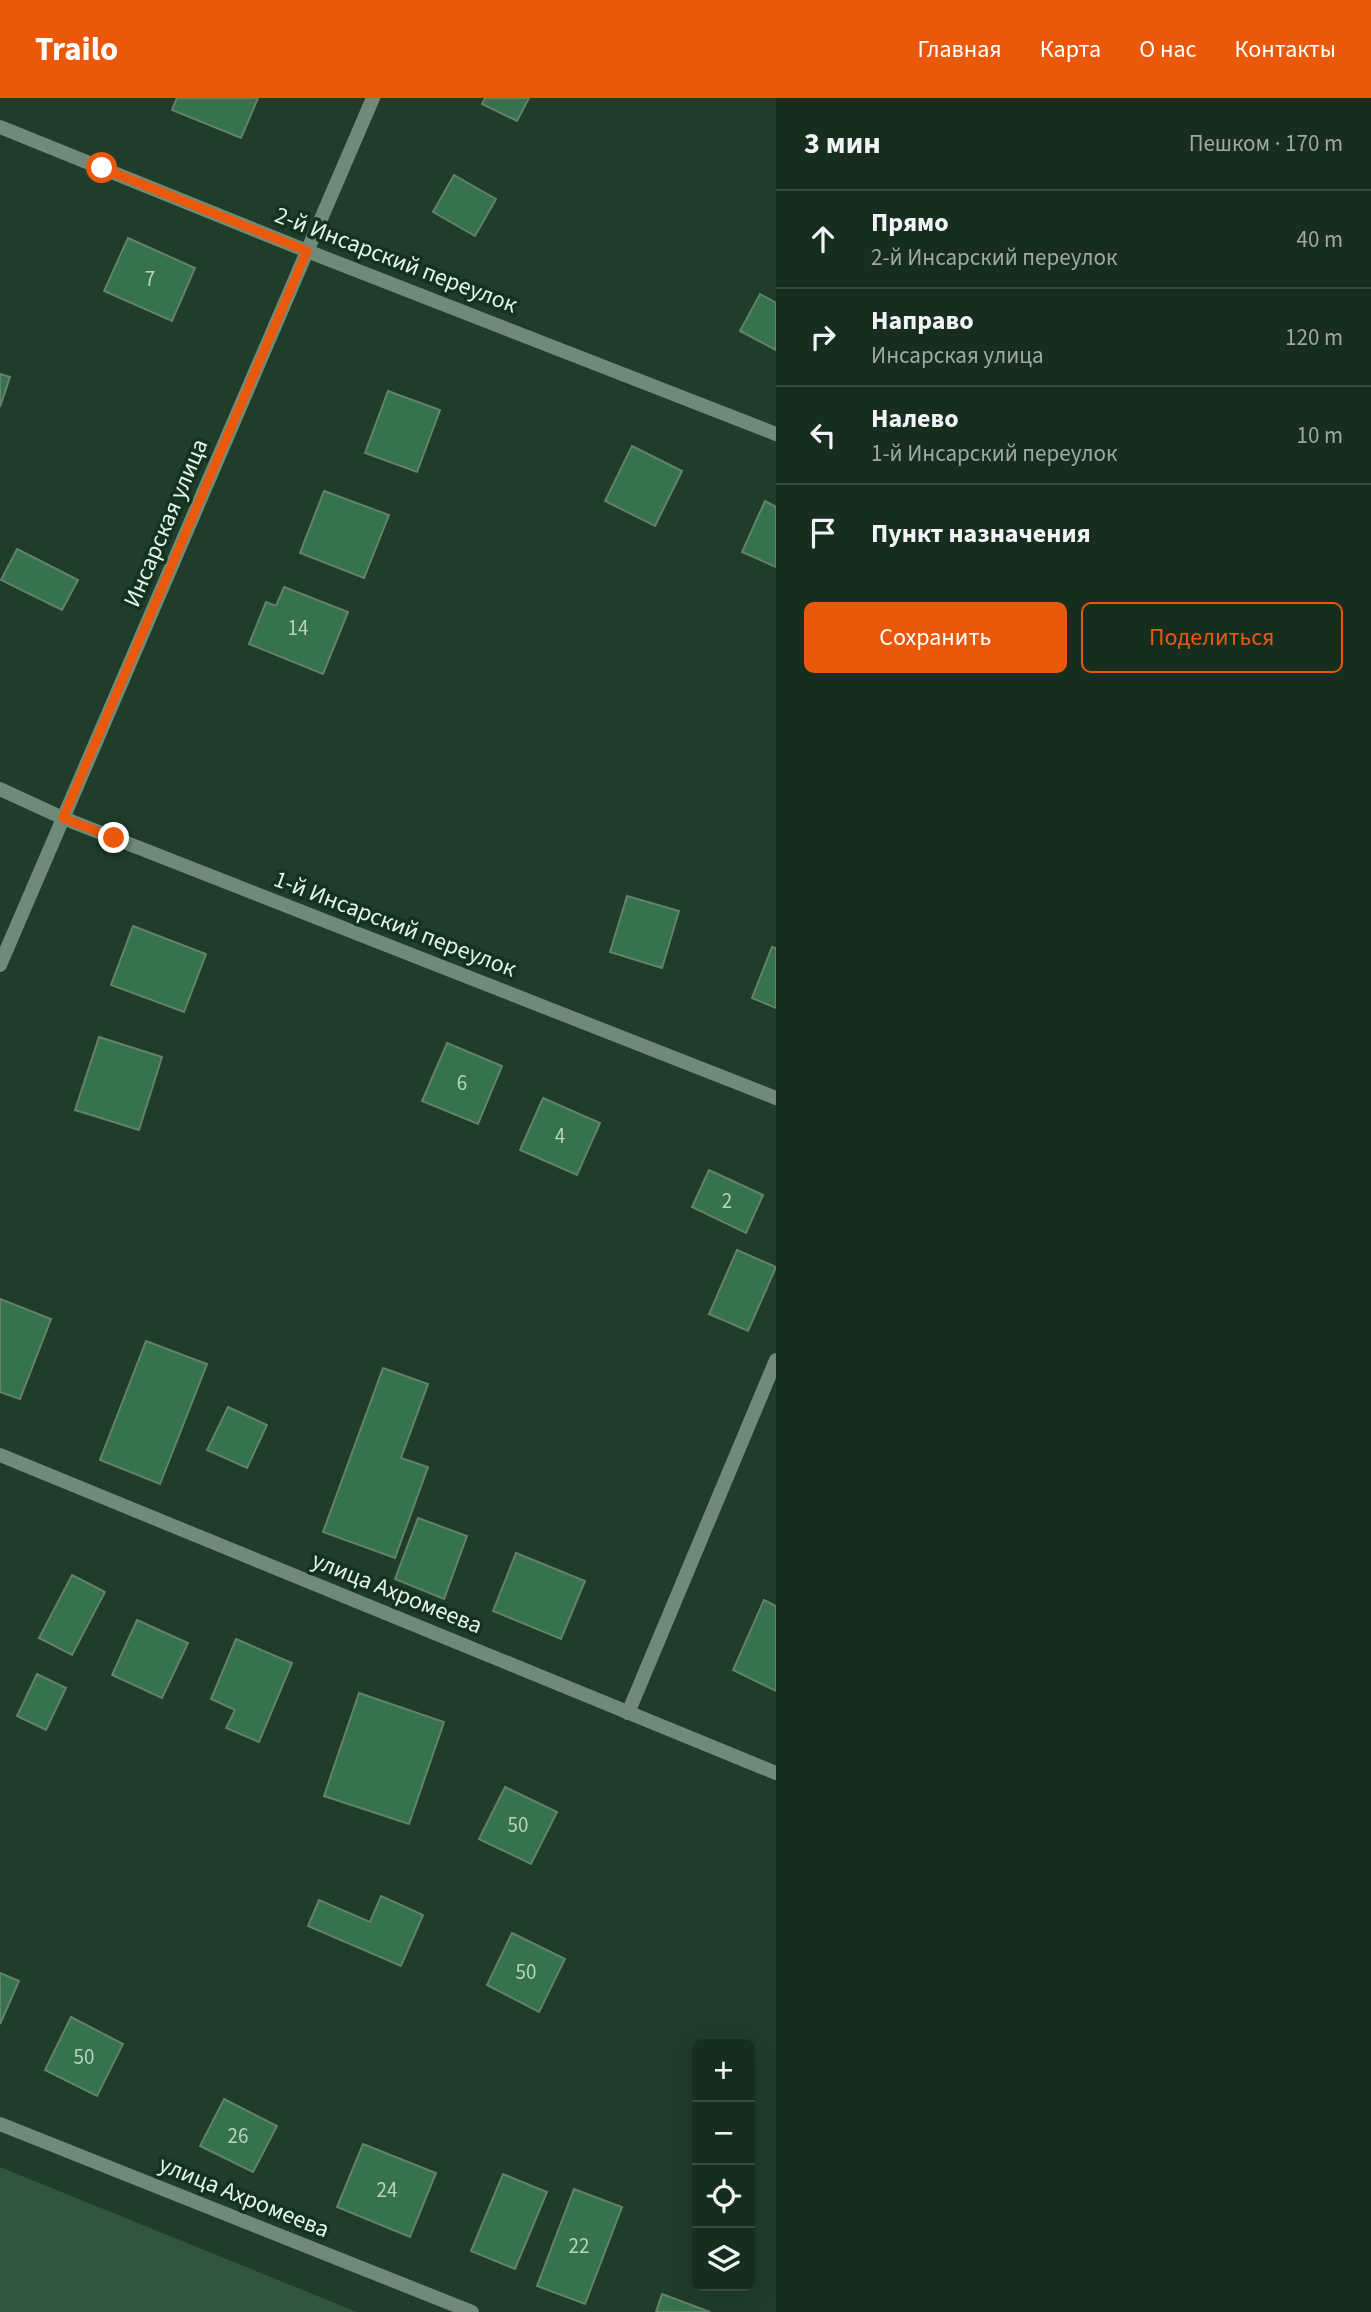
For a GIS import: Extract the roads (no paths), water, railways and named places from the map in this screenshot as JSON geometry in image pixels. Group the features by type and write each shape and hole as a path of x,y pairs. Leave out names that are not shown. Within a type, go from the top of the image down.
{"street":[{"name":"Инсарская улица","path":"0,965 373,98"},
{"name":"2-й Инсарский переулок","path":"0,127 307,251 776,434"},
{"name":"1-й Инсарский переулок","path":"0,789 63,818 776,1098"},
{"path":"628,1713 776,1360"},
{"name":"улица Ахромеева","path":"0,1455 776,1773"},
{"name":"улица Ахромеева","path":"0,2124 472,2312"}]}
